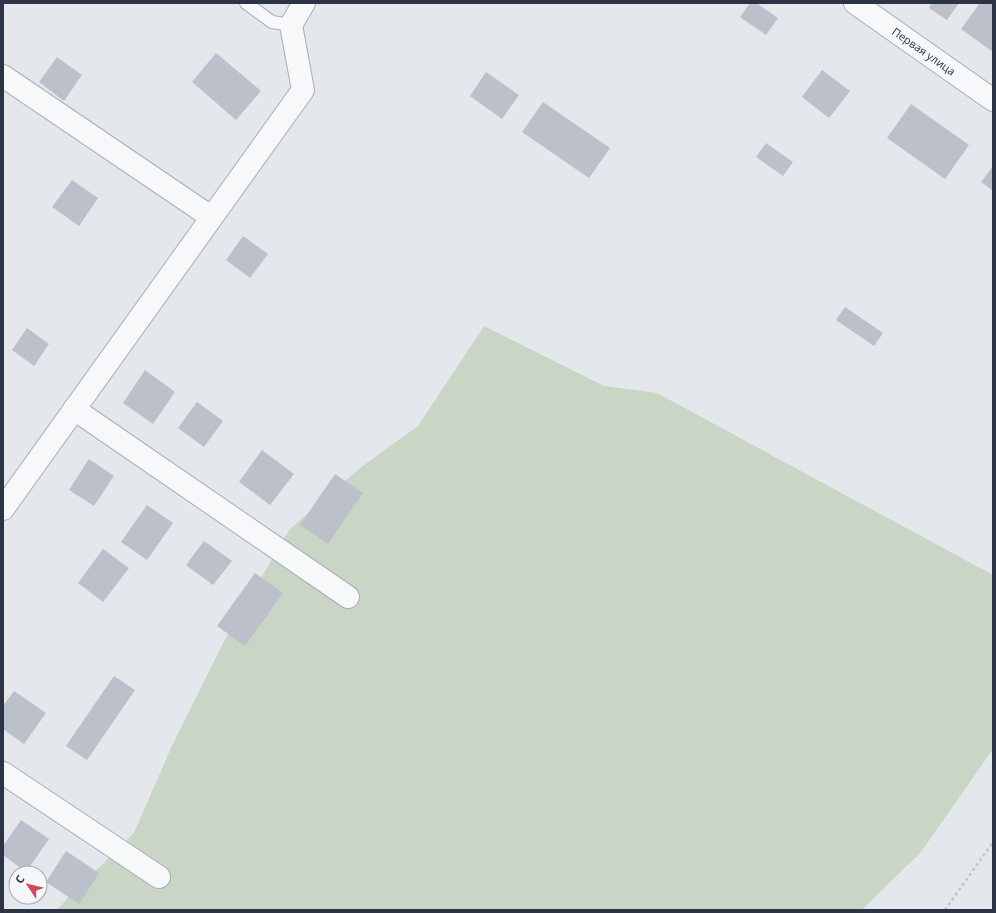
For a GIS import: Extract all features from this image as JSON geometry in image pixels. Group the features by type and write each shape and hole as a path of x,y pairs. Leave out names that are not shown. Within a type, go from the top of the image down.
{"street":[{"path":"3,509 9,486 74,409 303,90 291,25 304,3"},
{"name":"Первая улица","path":"855,3 993,100"},
{"path":"3,76 211,217"},
{"path":"74,409 348,598"},
{"path":"3,773 159,877"}],"lane":[{"path":"246,3 272,22 291,25"}],"path":[{"path":"945,910 993,842"}],"green space":[{"path":"484,326 604,386 657,393 993,575 993,749 921,852 862,910 56,910 134,833 171,748 223,643 289,530 360,468 418,426"}],"building":[{"path":"750,3 756,3 778,18 766,35 740,17"},
{"path":"932,3 959,3 947,20 929,8"},
{"path":"980,3 990,3 993,5 993,52 961,29"},
{"path":"216,53 261,91 236,120 192,82"},
{"path":"57,57 82,75 64,101 39,82"},
{"path":"822,70 850,91 829,118 802,97"},
{"path":"486,72 519,95 502,119 470,96"},
{"path":"543,102 610,148 589,178 522,132"},
{"path":"911,104 969,145 945,179 887,138"},
{"path":"766,143 793,162 783,176 756,157"},
{"path":"993,166 993,191 981,182"},
{"path":"72,180 98,198 79,226 52,207"},
{"path":"243,236 268,254 250,278 226,260"},
{"path":"845,307 883,333 874,346 836,320"},
{"path":"27,328 49,344 34,366 12,350"},
{"path":"145,370 175,392 153,424 123,403"},
{"path":"197,402 223,421 204,447 178,428"},
{"path":"262,450 294,474 270,505 239,482"},
{"path":"89,459 114,476 94,506 69,490"},
{"path":"335,474 363,493 328,544 300,525"},
{"path":"147,505 173,523 147,560 121,542"},
{"path":"204,541 232,561 213,585 186,565"},
{"path":"103,549 129,568 103,602 78,583"},
{"path":"255,573 283,593 245,646 217,626"},
{"path":"114,676 135,690 87,760 66,746"},
{"path":"14,691 46,713 24,744 3,729 3,706"},
{"path":"21,820 49,839 31,865 17,865 3,855 3,846"},
{"path":"66,851 99,873 79,904 48,883 48,879"}]}
